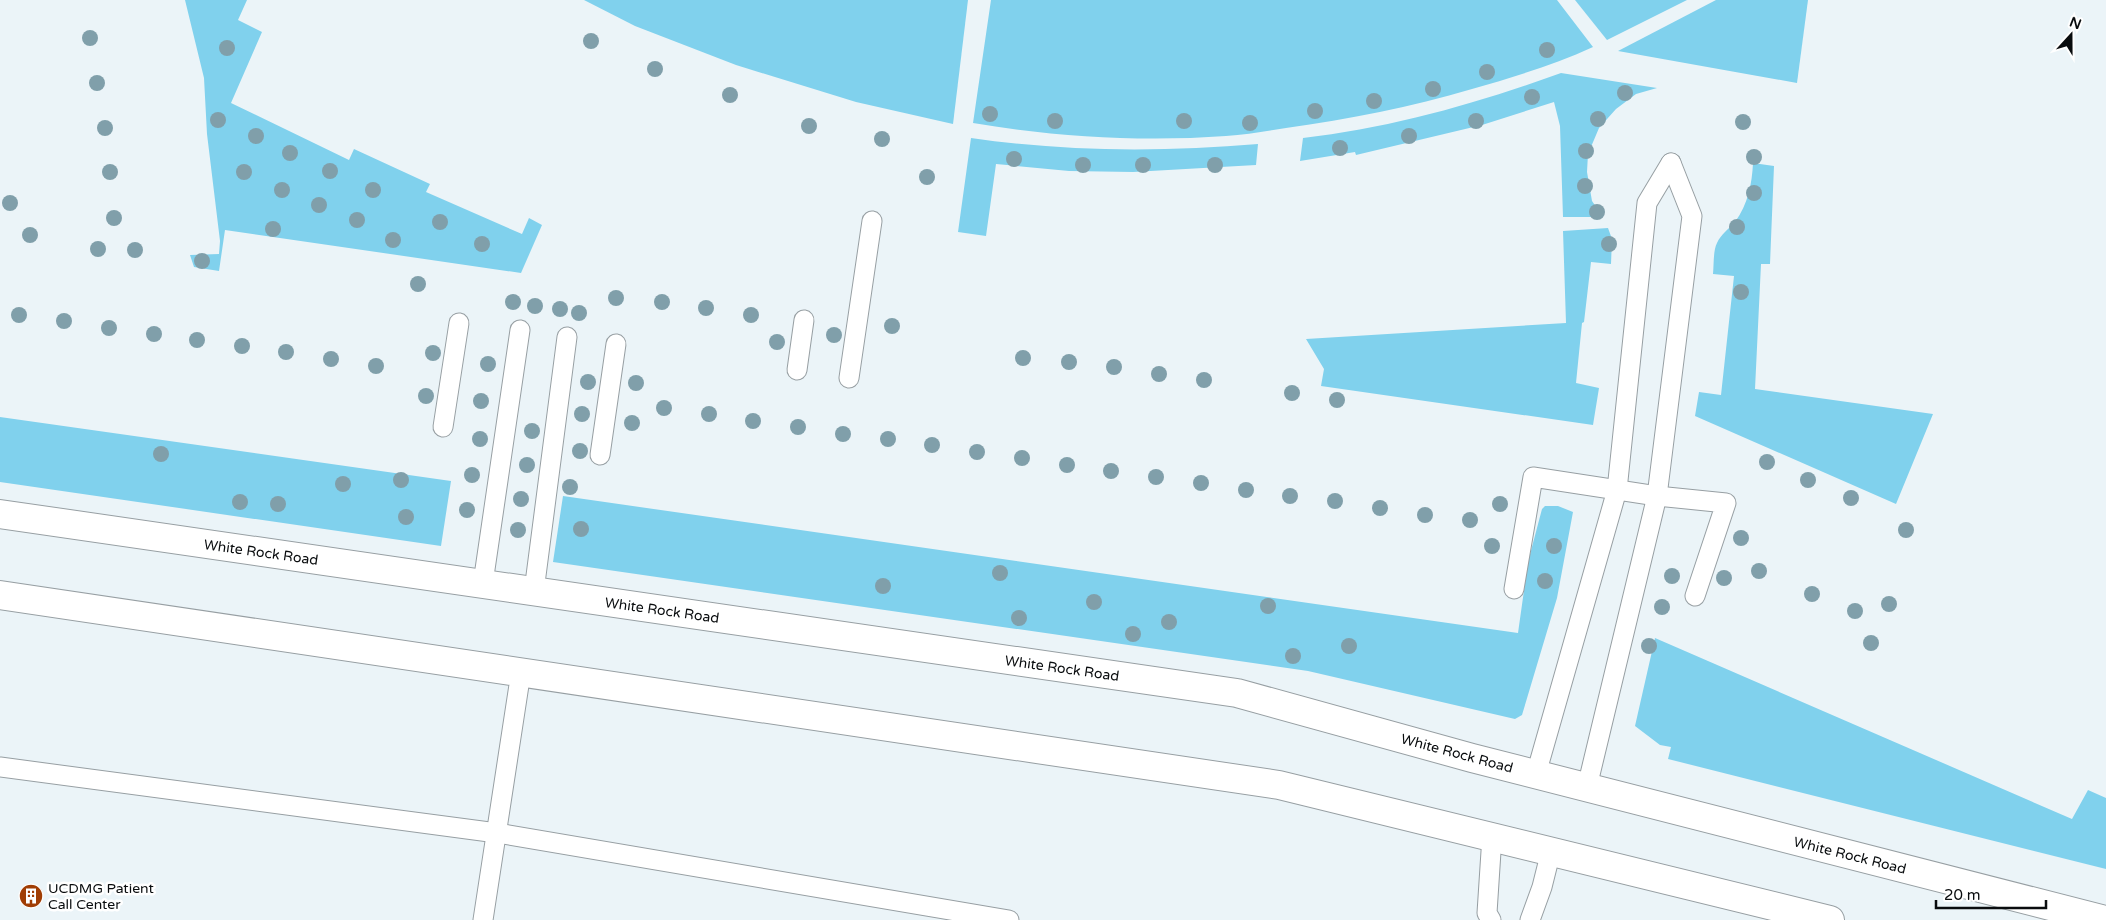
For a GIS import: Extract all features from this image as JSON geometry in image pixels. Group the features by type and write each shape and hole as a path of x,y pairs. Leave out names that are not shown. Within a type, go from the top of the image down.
{"main road":[{"name":"White Rock Road","path":"0,514 1237,693 1536,774 2105,920"},
{"path":"0,595 1279,785 1830,920"}],"lane":[{"path":"1536,774 1617,490 1647,203 1672,163 1692,216 1657,496 1587,787"},
{"path":"849,378 872,221"},
{"path":"797,370 804,320"},
{"path":"444,427 459,323"},
{"path":"483,584 520,330"},
{"path":"534,591 567,337"},
{"path":"600,455 616,344"},
{"path":"1514,588 1533,477 1657,496 1726,503 1695,596"},
{"path":"483,920 521,672"},
{"path":"0,767 497,833 1009,920"},
{"path":"1491,920 1487,913 1492,836"},
{"path":"1530,920 1542,887 1551,851"}],"shaded area":[{"path":"185,0 247,0 238,20 262,32 231,103 349,160 354,149 430,184 426,192 522,234 529,218 542,225 521,273 225,230 219,271 194,267 190,255 219,254 220,241 207,134 204,78"},
{"path":"584,0 968,0 953,124 856,102 736,65 635,26"},
{"path":"991,0 1557,0 1593,47 1548,65 1472,89 1403,107 1333,121 1249,134 1194,138 1067,135 973,123"},
{"path":"1575,0 1687,0 1607,40"},
{"path":"1716,0 1808,0 1797,83 1618,51"},
{"path":"1561,73 1657,88 1636,94 1616,109 1599,128 1588,154 1587,172 1592,201 1603,217 1563,217 1560,126 1554,102 1482,125 1356,155 1355,152 1300,161 1303,138 1369,128 1434,113"},
{"path":"971,138 1043,146 1114,149 1222,147 1258,144 1256,165 1133,172 1069,171 996,164 986,236 958,232"},
{"path":"1753,163 1774,166 1770,264 1761,264 1755,389 1933,414 1896,504 1695,416 1699,392 1721,395 1734,276 1713,274 1714,254 1719,240 1735,222 1746,201 1752,179"},
{"path":"1608,228 1612,239 1611,264 1591,262 1576,383 1599,388 1593,425 1321,386 1324,369 1306,339 1566,323 1563,231"},
{"path":"0,417 451,481 441,546 0,482"},
{"path":"563,496 1518,633 1528,562 1542,509 1545,506 1558,506 1573,512 1557,598 1522,715 1515,719 1308,671 553,562"},
{"path":"1655,638 2072,819 2088,790 2106,798 2106,869 1668,759 1671,747 1660,745 1635,726"}],"place":[{"name":"UCDMG Patient Call Center","path":"31,896"}]}
